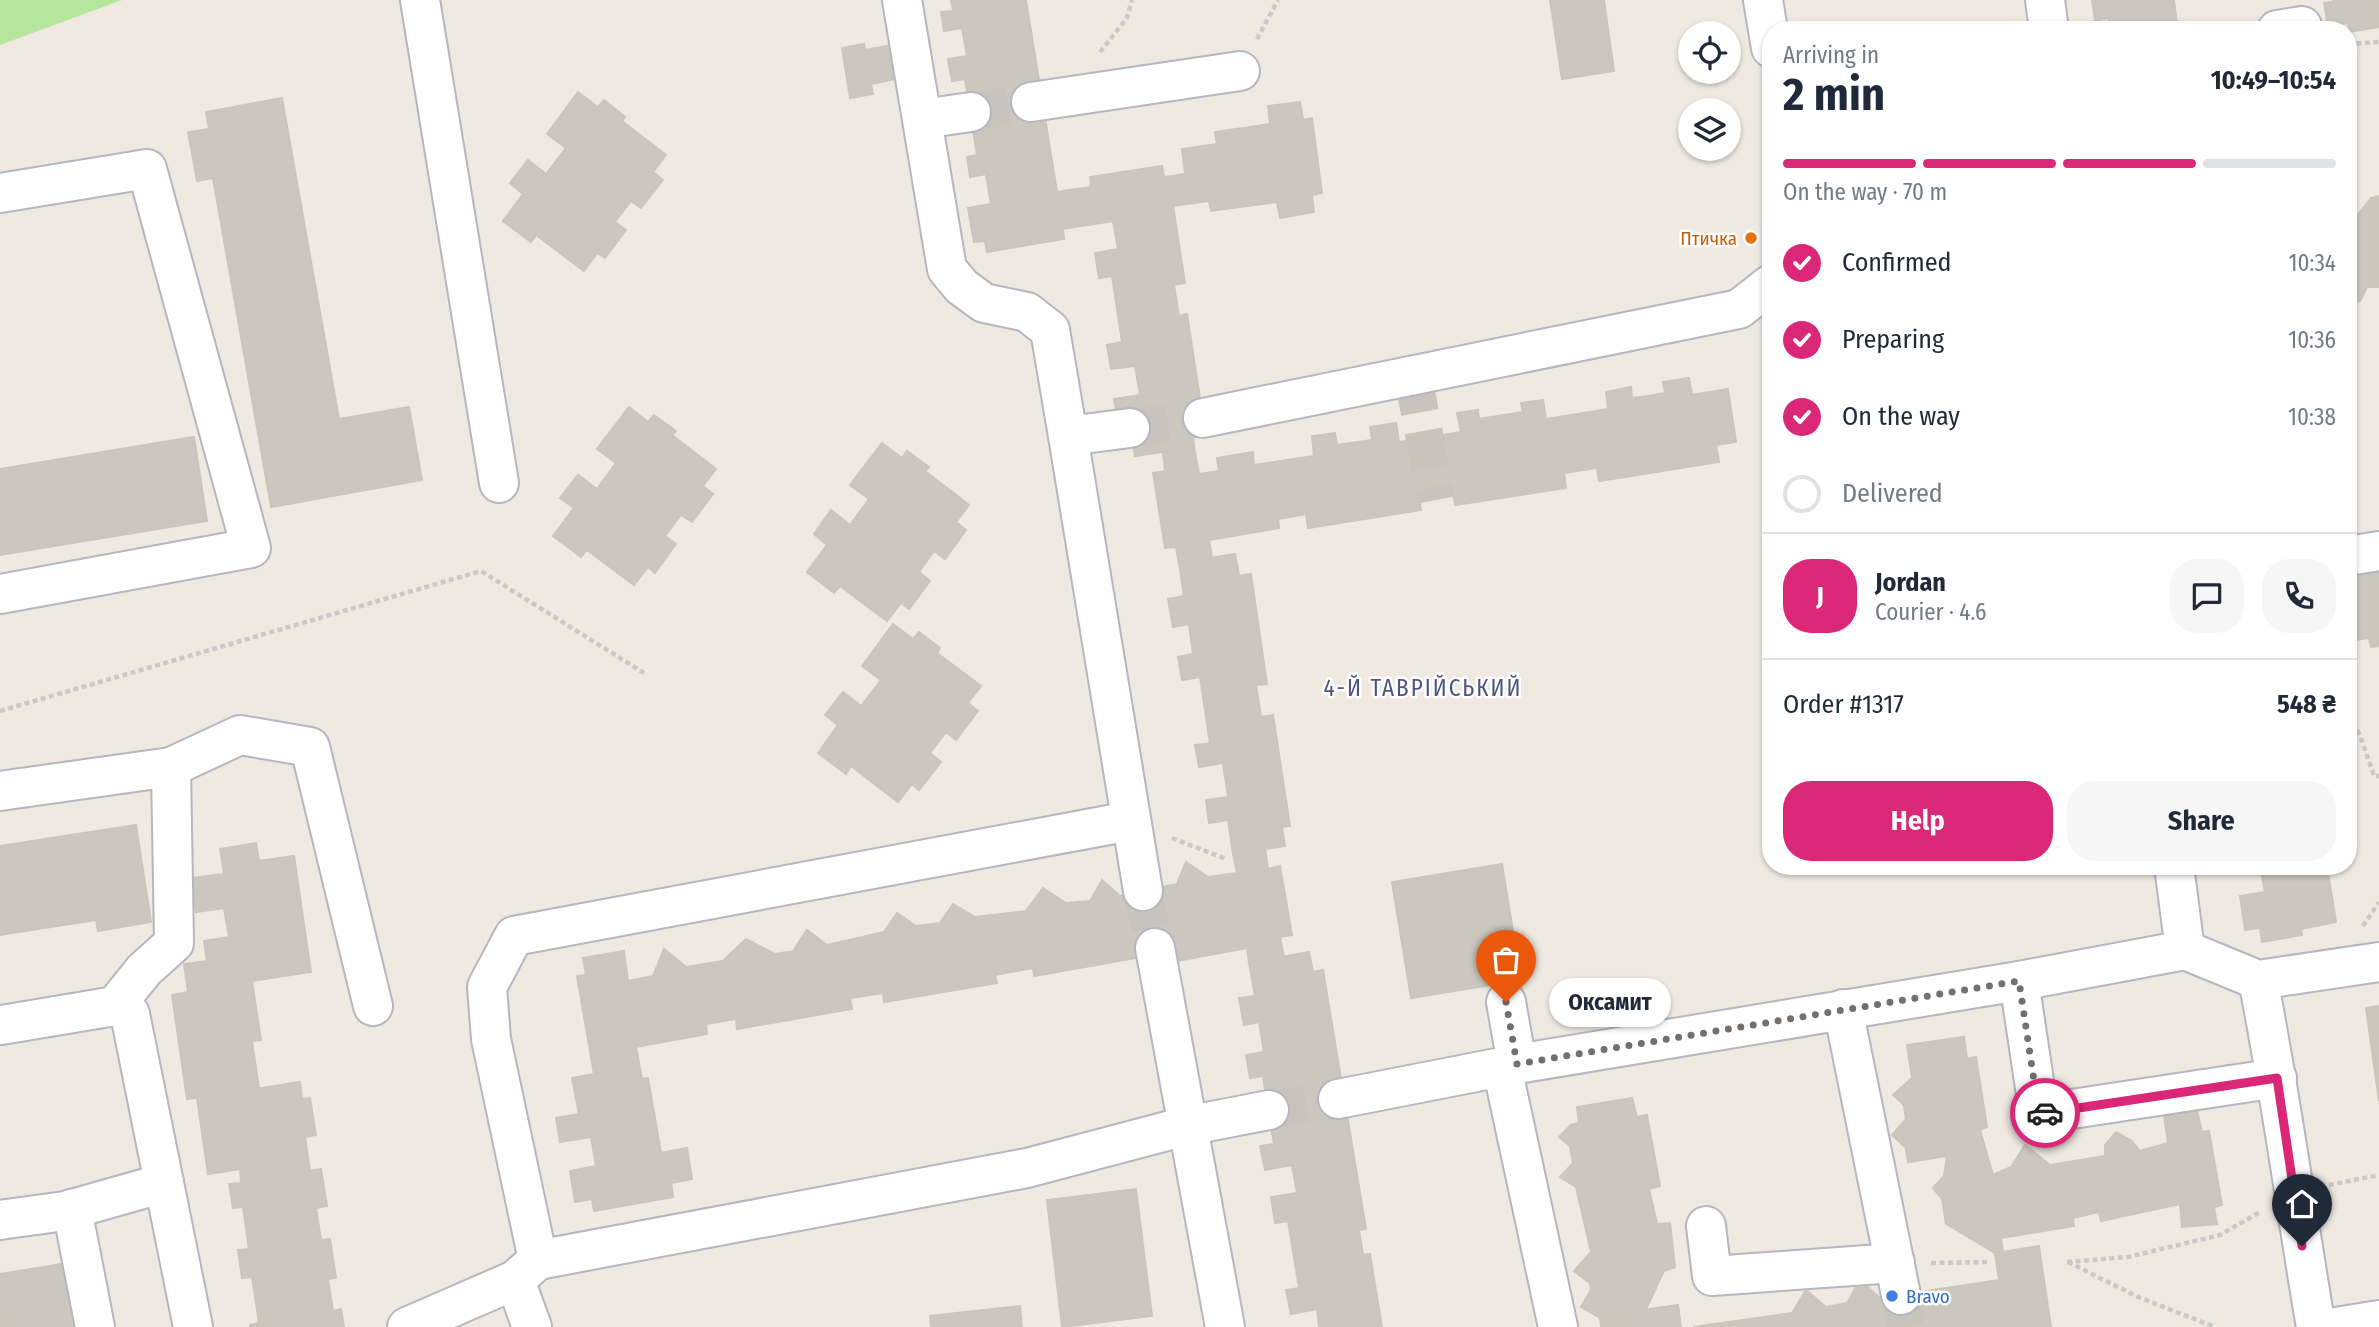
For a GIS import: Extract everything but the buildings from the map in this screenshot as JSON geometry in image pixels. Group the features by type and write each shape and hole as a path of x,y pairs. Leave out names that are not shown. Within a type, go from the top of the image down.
{"lane":[{"path":"420,0 499,484"},
{"path":"902,0 947,268 962,287 984,303 1027,312 1050,330 1143,891"},
{"path":"1763,0 1766,21"},
{"path":"2045,0 2048,21"},
{"path":"1031,102 1240,71"},
{"path":"922,118 971,112"},
{"path":"0,193 147,169 251,548 0,594"},
{"path":"1203,418 1739,309 1762,291"},
{"path":"1069,436 1130,428"},
{"path":"2357,555 2379,551"},
{"path":"0,791 171,767 240,735 310,747 373,1006"},
{"path":"116,1006 144,970 174,943 171,767"},
{"path":"532,1327 491,1039 487,987 514,936 1130,821"},
{"path":"2175,875 2185,950"},
{"path":"1155,948 1186,1126 1226,1327"},
{"path":"1338,1099 1510,1066 2019,981 2185,950 2258,980 2379,962"},
{"path":"2258,980 2277,1078 2292,1192 2316,1327"},
{"path":"2019,981 2039,1114 2277,1078"},
{"path":"1506,1002 1510,1066 1558,1327"},
{"path":"1,1025 116,1006 130,1014 193,1327"},
{"path":"1706,1226 1712,1276 1898,1279 1854,1120 1843,1009"},
{"path":"407,1327 526,1270 1027,1168 1186,1126 1269,1110"},
{"path":"0,1220 72,1209 164,1183"},
{"path":"72,1209 95,1327"},
{"path":"2336,1327 2379,1320"}],"path":[{"path":"2357,44 2379,43"},
{"path":"0,711 481,571 645,673"},
{"path":"2357,730 2374,776 2379,776"},
{"path":"1130,821 1226,859"},
{"path":"2215,1327 2138,1297 2067,1262 2128,1257 2220,1235 2292,1192 2379,1175"},
{"path":"1898,1279 1987,1262"}],"green space":[{"path":"0,0 122,0 0,45"}],"tunnel":[{"path":"971,112 1031,102"},
{"path":"1413,375 1436,500"},
{"path":"1130,428 1203,418"},
{"path":"1143,891 1155,948"},
{"path":"1269,1110 1338,1099"},
{"path":"1901,1295 1906,1327"}],"way so far":[{"path":"1506,1002 1517,1064 2019,981 2039,1114 2045,1113"}],"place":[{"name":"Птичка","path":"1751,238"},
{"name":"Оксамит","path":"1506,1002"},
{"name":"Bravo","path":"1892,1296"}],"district":[{"name":"4-Й ТАВРІЙСЬКИЙ","path":"1423,688"}],"route":[{"path":"2045,1113 2277,1078 2302,1246"}]}
